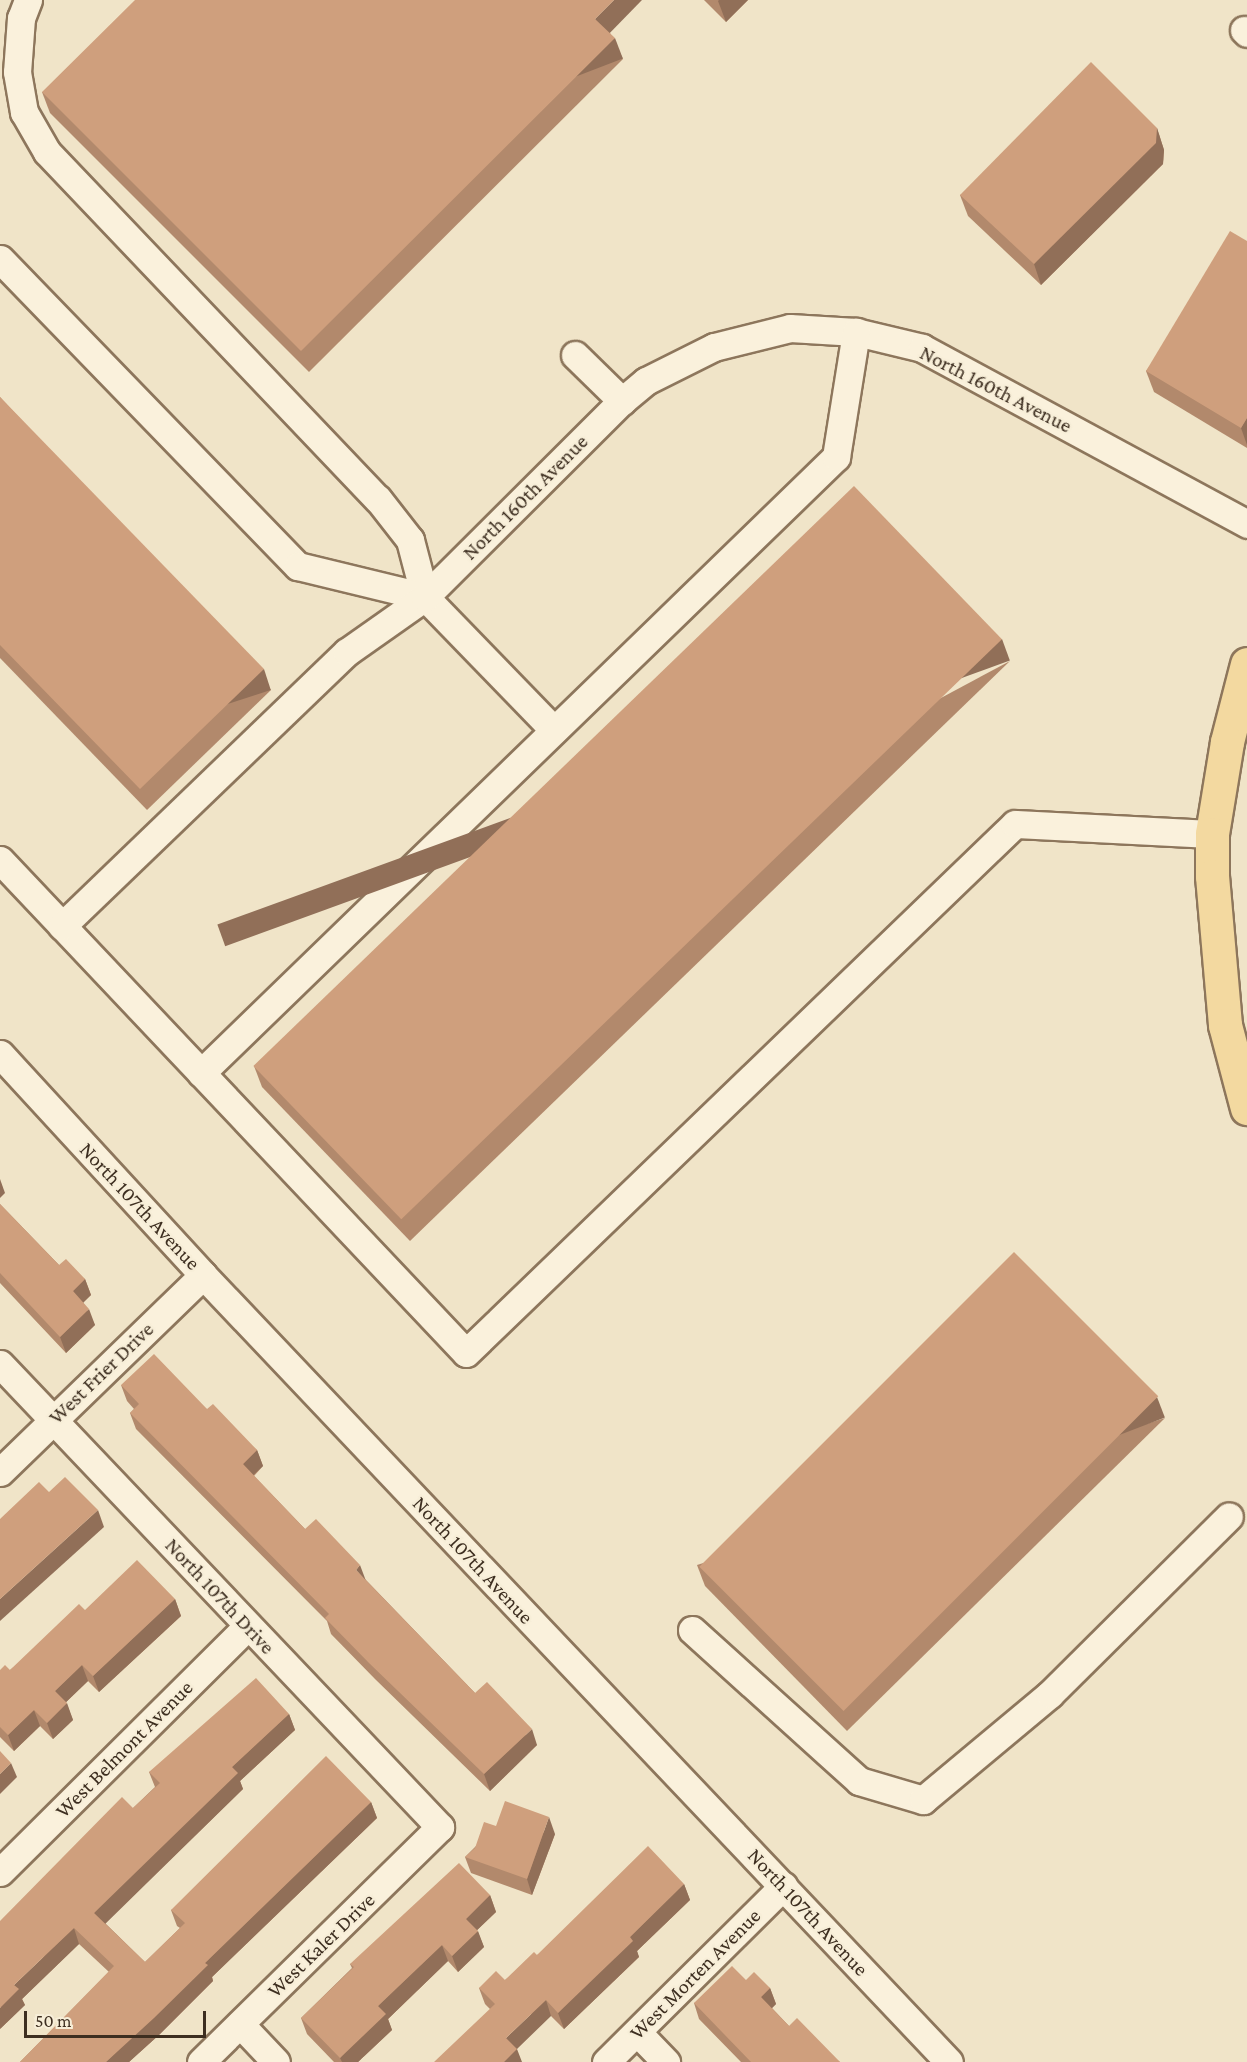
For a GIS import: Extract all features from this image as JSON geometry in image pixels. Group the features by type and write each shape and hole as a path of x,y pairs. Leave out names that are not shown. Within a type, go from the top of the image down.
{"main road":[{"path":"1247,664 1227,742 1212,834 1215,942 1222,1001 1247,1108"}],"street":[{"path":"28,0 21,18 17,72 24,112 47,152 378,499 410,540 426,597 554,730"},
{"path":"0,259 298,566 426,597"},
{"name":"North 160th Avenue","path":"62,926 347,651 426,597 622,402 646,381 714,347 790,328 856,332 933,353 1247,524"},
{"path":"201,1073 836,457 856,332"},
{"path":"575,355 622,402"},
{"path":"0,860 466,1353 1015,824 1212,834"},
{"name":"North 107th Avenue","path":"0,1054 203,1275 950,2062"},
{"name":"West Frier Drive","path":"0,1472 203,1275"},
{"name":"North 107th Drive","path":"0,1364 441,1827"},
{"path":"692,1630 859,1781 923,1800 1050,1694 1229,1515"},
{"name":"West Belmont Avenue","path":"0,1872 249,1626"},
{"name":"West Kaler Drive","path":"201,2062 441,1827"},
{"name":"West Morten Avenue","path":"606,2062 783,1886"},
{"path":"240,2024 276,2062"},
{"path":"637,2032 666,2062"}],"building":[{"path":"135,0 614,0 595,19 615,38 301,351 42,92"},
{"path":"1091,62 1157,128 1156,143 1034,264 960,195"},
{"path":"1230,231 1247,241 1247,418 1241,428 1146,371"},
{"path":"0,397 264,669 140,789 0,645"},
{"path":"854,486 1002,639 401,1219 253,1066"},
{"path":"0,1204 59,1265 66,1259 85,1279 73,1291 89,1309 60,1337 0,1273"},
{"path":"1014,1252 1158,1396 844,1711 699,1567"},
{"path":"154,1354 207,1409 213,1404 257,1450 243,1464 305,1529 316,1519 360,1565 356,1570 475,1693 487,1682 532,1729 484,1774 369,1663 325,1618 329,1614 130,1413 139,1404 121,1385"},
{"path":"65,1477 98,1510 0,1599 0,1519 39,1482 49,1492"},
{"path":"137,1560 175,1599 93,1676 82,1665 55,1691 67,1703 47,1723 34,1710 8,1735 0,1727 0,1670 5,1665 10,1670 79,1604 85,1610"},
{"path":"256,1678 289,1714 232,1767 238,1773 94,1913 145,1962 185,1923 171,1910 326,1756 371,1802 205,1963 208,1965 154,2018 106,2062 20,2062 114,1966 74,1928 14,1985 19,1989 0,2008 0,1921 122,1797 133,1808 160,1783 149,1772"},
{"path":"0,1751 11,1763 0,1774"},
{"path":"505,1801 549,1817 527,1879 465,1857 475,1848 484,1822 496,1826"},
{"path":"648,1846 684,1884 630,1937 633,1941 558,2013 546,2000 506,2038 517,2049 504,2062 434,2062 495,2004 479,1988 496,1971 505,1980 534,1952 537,1955"},
{"path":"459,1863 490,1895 466,1919 478,1931 452,1956 442,1945 378,2006 386,2014 340,2058 301,2018 354,1967 350,1964"},
{"path":"732,1966 746,1980 754,1972 770,1988 761,1997 789,2026 797,2018 840,2062 751,2062 694,2003"}]}
